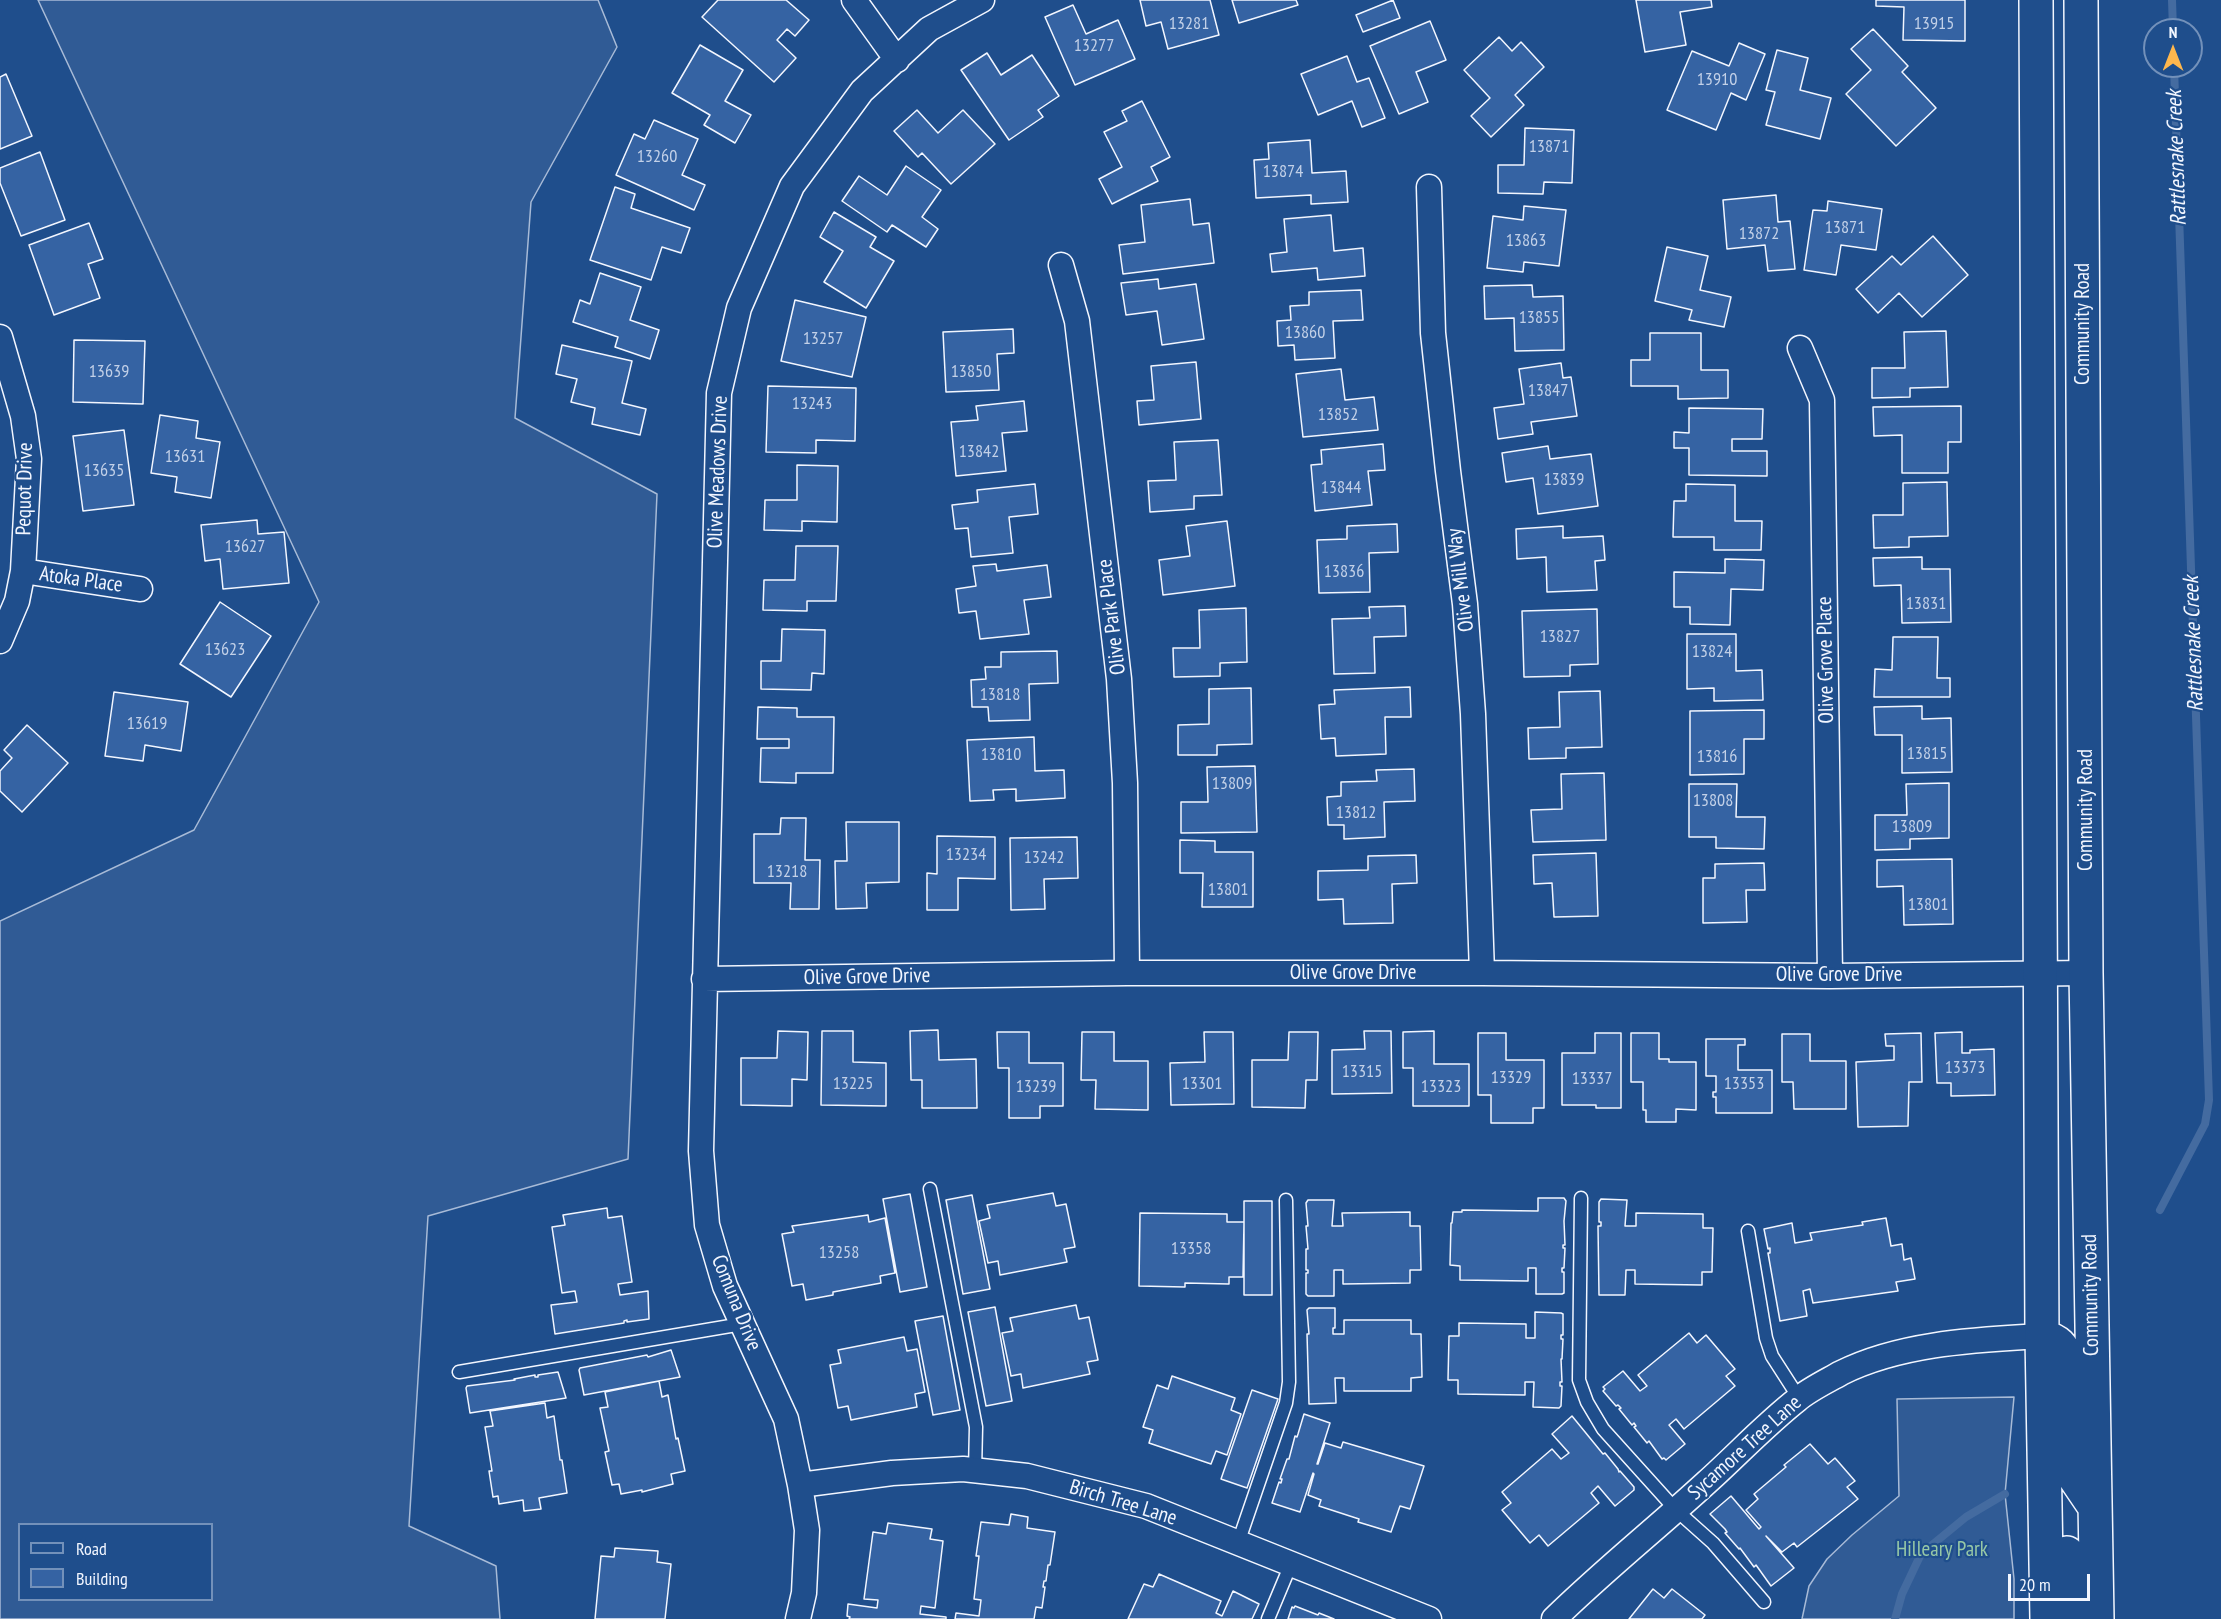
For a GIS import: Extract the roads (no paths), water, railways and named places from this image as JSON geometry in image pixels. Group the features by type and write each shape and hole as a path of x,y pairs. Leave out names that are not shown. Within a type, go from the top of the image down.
{"main road":[{"path":"2036,0 2042,1336 2047,1619"},
{"name":"Community Road","path":"2081,0 2086,973 2097,1619"},
{"path":"2042,1336 2057,1341 2064,1348 2068,1362 2069,1452 2073,1475 2095,1506"},
{"path":"2043,1451 2064,1500 2069,1596 2078,1618 2084,1619"}],"street":[{"path":"854,0 897,60"},
{"name":"Olive Meadows Drive","path":"704,979 719,393 739,308 792,186 862,91 929,29 982,0"},
{"name":"Olive Mill Way","path":"1430,187 1433,333 1467,626 1473,714 1482,973"},
{"name":"Olive Park Place","path":"1061,265 1077,321 1119,679 1125,783 1127,973"},
{"name":"Pequot Drive","path":"0,337 23,416 28,459 23,572 17,601 0,641"},
{"name":"Olive Grove Place","path":"1800,348 1822,400 1830,976"},
{"name":"Atoka Place","path":"23,572 140,589"},
{"name":"Olive Grove Drive","path":"704,979 1127,973 1830,976 2086,973"},
{"name":"Comuna Drive","path":"704,979 701,1151 707,1225 725,1286 786,1419 801,1485 807,1530 804,1593 798,1619"},
{"name":"Sycamore Tree Lane","path":"1554,1619 1798,1398 1842,1373 1885,1356 1930,1347 2042,1336"},
{"name":"Birch Tree Lane","path":"801,1485 892,1473 963,1469 1027,1476 1146,1506 1429,1619"}],"lane":[{"path":"930,1189 976,1427 975,1471"},
{"path":"1581,1198 1579,1380 1587,1402 1604,1429 1676,1510 1713,1543 1764,1602"},
{"path":"1238,1543 1287,1403 1289,1382 1287,1200"},
{"path":"1748,1231 1766,1338 1773,1356 1798,1398"},
{"path":"459,1372 742,1324"},
{"path":"1268,1619 1291,1564"}],"waterway":[{"name":"Rattlesnake Creek","path":"2172,0 2173,18"},
{"name":"Rattlesnake Creek","path":"2160,1210 2205,1124 2209,1100 2174,78"},
{"name":"Rattlesnake Creek","path":"1895,1619 1902,1594 1921,1554 1966,1517 2005,1494"}],"park label":[{"name":"Hilleary Park","path":"1942,1550"}]}
